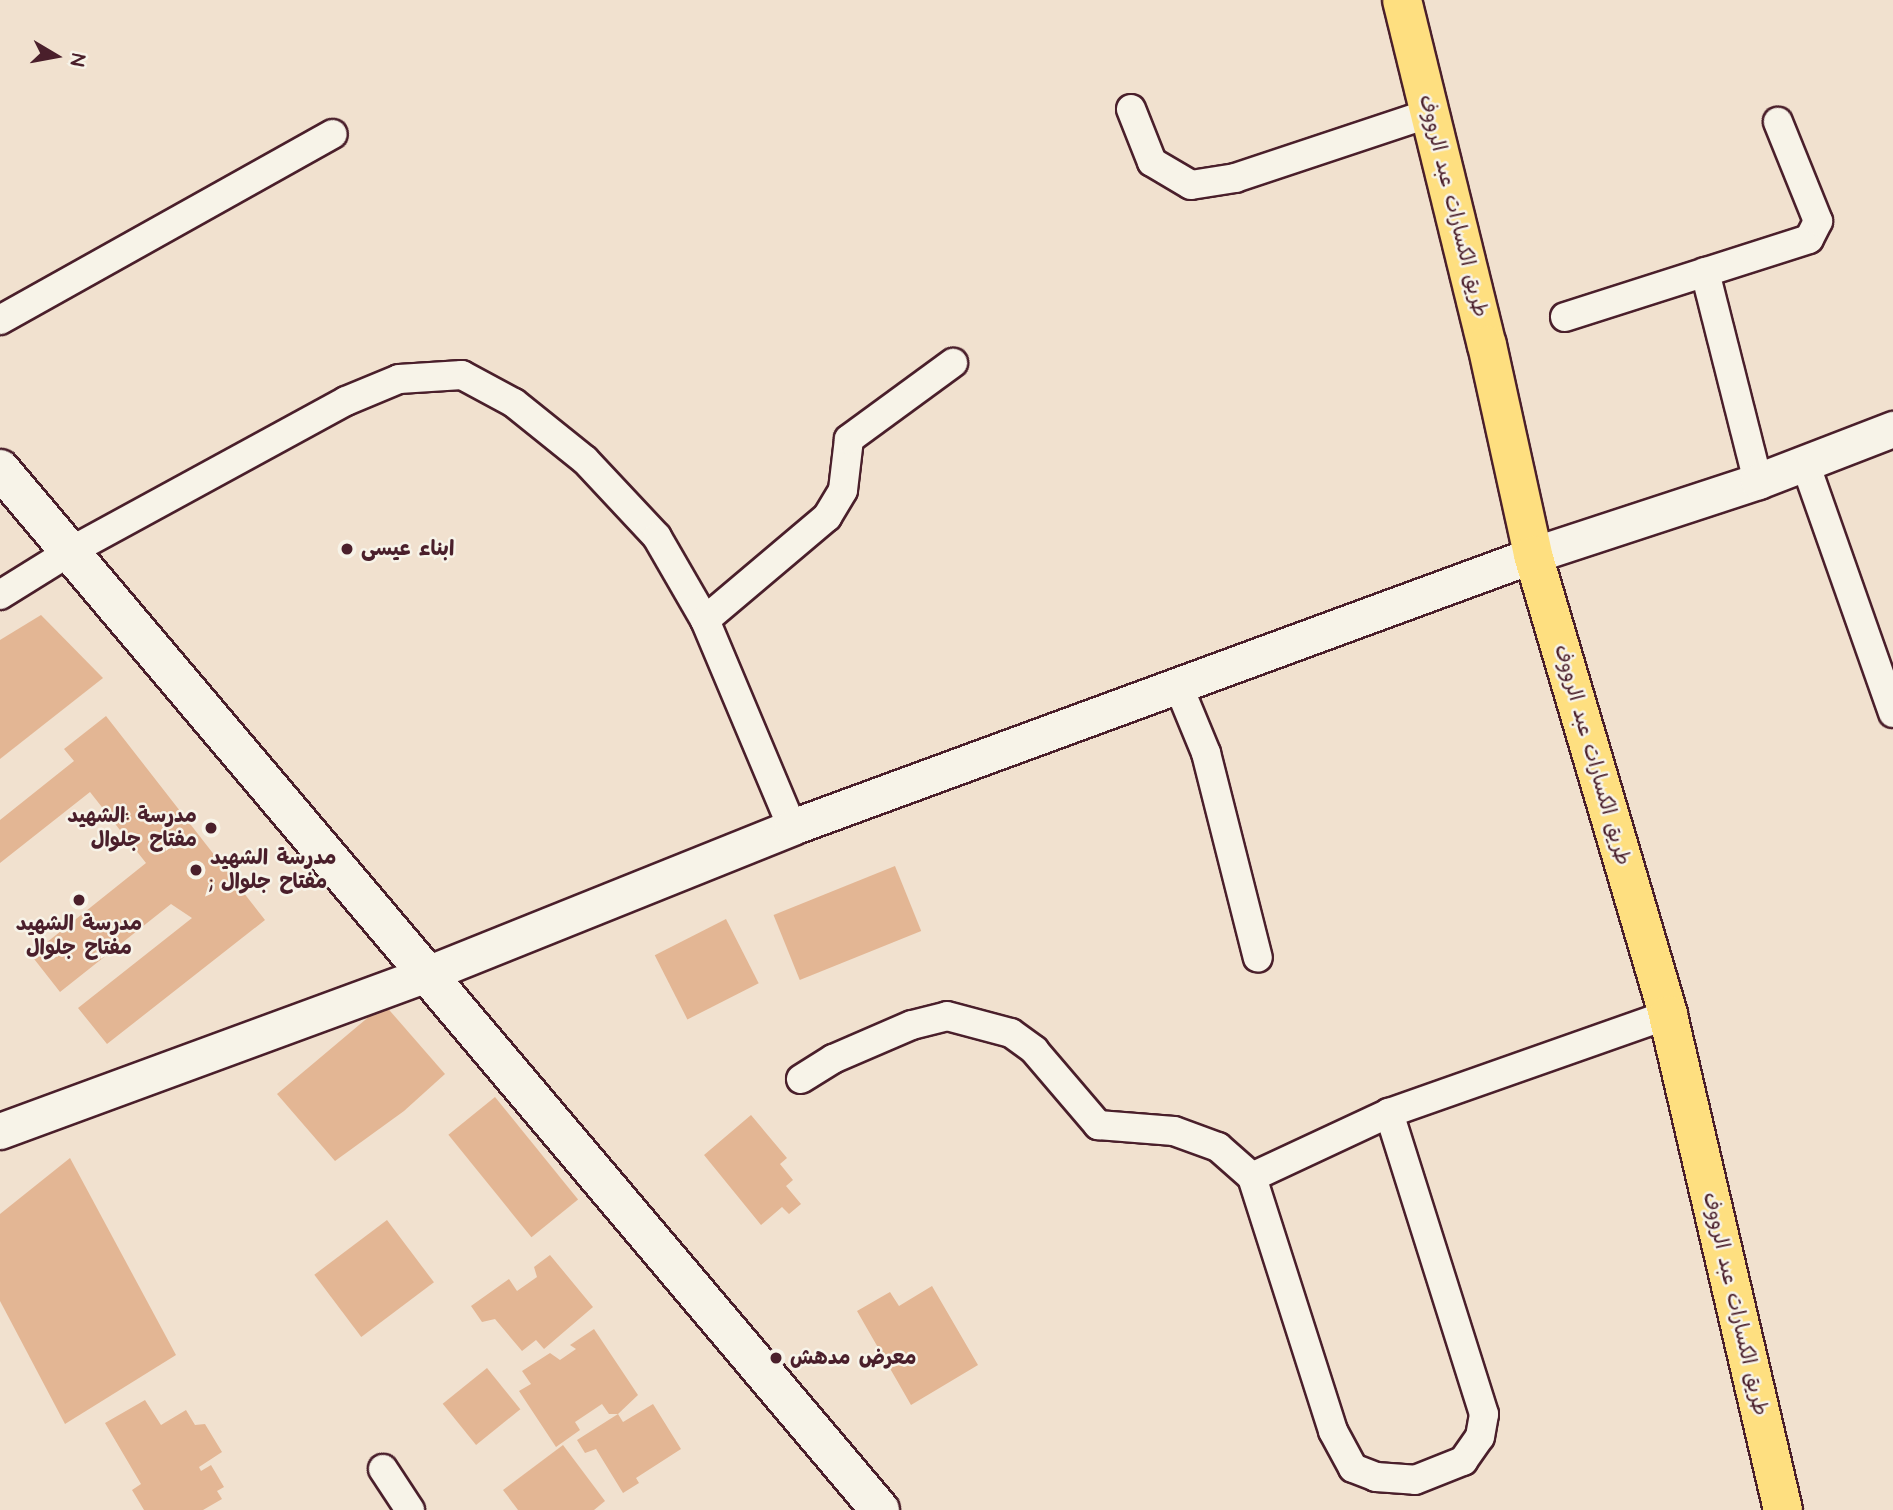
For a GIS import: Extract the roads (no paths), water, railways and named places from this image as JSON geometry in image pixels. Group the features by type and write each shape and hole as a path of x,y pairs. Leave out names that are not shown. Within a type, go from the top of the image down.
{"main road":[{"name":"طريق الكسارات عبد الرووف","path":"1402,0 1533,555 1668,1015 1783,1510"},
{"path":"0,469 427,974 870,1507"}],"street":[{"path":"1131,109 1152,162 1191,185 1235,178 1430,113"},
{"path":"1565,317 1809,239 1818,221 1778,122"},
{"path":"0,320 333,134"},
{"path":"1705,272 1758,481"},
{"path":"705,620 827,517 842,490 849,439 953,363"},
{"path":"0,595 69,552 346,401 399,379 462,375 514,403 584,460 657,537 705,620 792,827"},
{"path":"0,1131 427,974 792,827 1533,555 1758,481 1893,429"},
{"path":"1805,463 1893,713"},
{"path":"1178,685 1206,753 1258,958"},
{"path":"1252,1177 1389,1113 1668,1015"},
{"path":"801,1079 890,1035 947,1016 1011,1033 1034,1049 1098,1125 1174,1131 1218,1147 1252,1177 1333,1432 1353,1468 1376,1477 1415,1480 1463,1461 1480,1437 1484,1414 1389,1113"},
{"path":"383,1469 411,1510"}],"place":[{"name":"ابناء عيسى","path":"347,549"},
{"name":"مدرسة :الشهيد مفتاح جلوال","path":"211,828"},
{"name":"مدرسة الشهيد ; مفتاح جلوال","path":"196,870"},
{"name":"مدرسة الشهيد مفتاح جلوال","path":"79,900"},
{"name":"معرض مدهش","path":"776,1358"}]}
